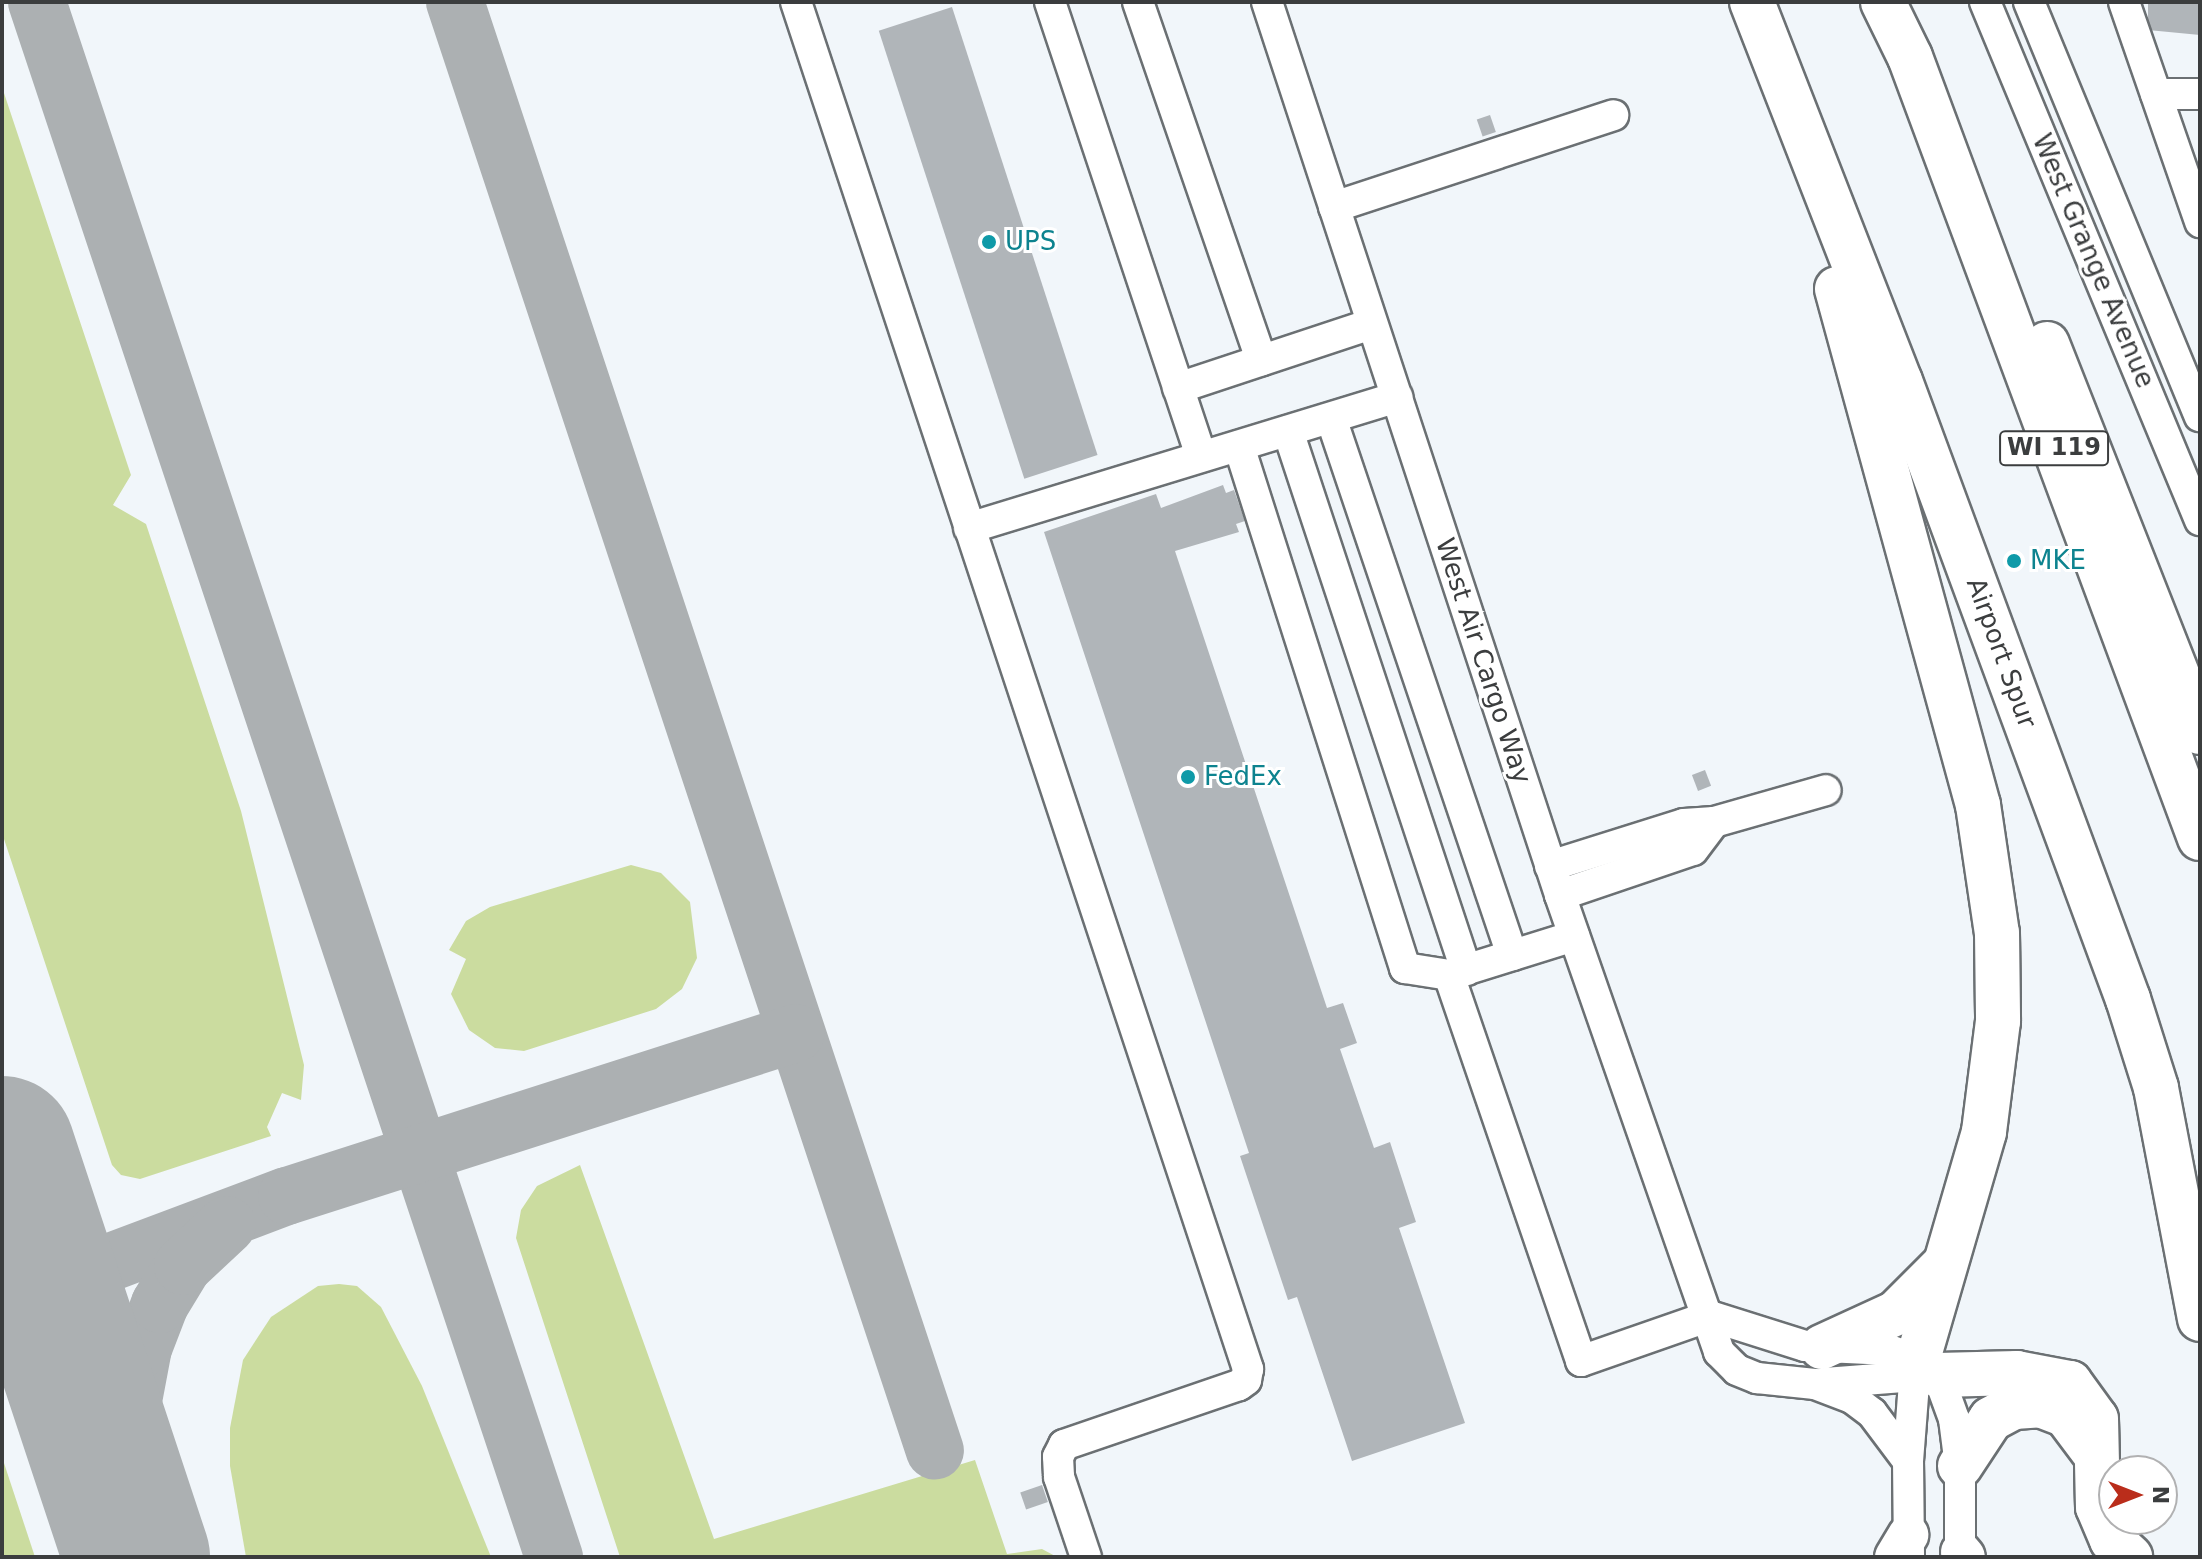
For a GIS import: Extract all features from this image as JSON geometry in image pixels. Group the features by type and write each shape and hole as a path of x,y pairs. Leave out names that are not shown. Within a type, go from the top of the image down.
{"highway":[{"name":"Airport Spur","path":"1752,2 1783,90 1900,381 2128,999 2156,1088 2200,1319"},
{"name":"WI 119","path":"1883,2 1910,57 2200,838"},
{"path":"1910,57 2020,276 2200,732"},
{"path":"1783,90 1970,772 1992,880 1998,993 1991,1085 1974,1177 1948,1258 1927,1372 2017,1373 2070,1383 2087,1400 2096,1419 2098,1507 2112,1540 2130,1557"},
{"path":"2152,608 2200,693"},
{"path":"1818,1365 1896,1313 1948,1258"},
{"path":"1960,1466 1991,1419 2014,1407 2040,1405 2066,1415 2084,1433 2097,1459"}],"street":[{"path":"796,2 1248,1369 1239,1385 1064,1445 1058,1457 1059,1477 1086,1557"},
{"path":"1050,2 1201,457"},
{"path":"1138,2 1261,360"},
{"name":"West Air Cargo Way","path":"1267,2 1553,874 1684,1258 1710,1316 1719,1352 1737,1370 1780,1383 1818,1365"},
{"name":"West Grange Avenue","path":"1985,2 2200,520"},
{"name":"West Grange Avenue","path":"2029,2 2119,217 2191,374 2200,416"},
{"path":"2124,2 2200,222"},
{"path":"2156,94 2200,94"},
{"path":"1334,207 1613,115"},
{"path":"2081,232 2119,217"},
{"path":"1178,388 1371,324"},
{"path":"2140,374 2191,374"},
{"path":"969,528 1397,397"},
{"path":"1331,418 1512,955"},
{"path":"1288,431 1381,713 1458,973 1581,1361 1710,1316"},
{"path":"1239,446 1405,968 1458,973 1574,936"},
{"path":"1381,713 1438,736"},
{"path":"1553,874 1680,812 1714,822 1826,790"},
{"path":"1553,874 1693,850 1714,822"},
{"name":"West Air Cargo Way","path":"1710,1316 1761,1336 1818,1365 1872,1413 1908,1461"},
{"path":"1818,1365 1903,1377 1927,1372"},
{"path":"1904,1550 1908,1461 1927,1372"},
{"path":"1927,1372 1954,1419 1960,1466 1962,1555"}],"green space":[{"path":"2,87 131,475 113,505 146,524 241,811 304,1065 301,1100 282,1093 267,1127 271,1136 140,1179 121,1175 112,1165 2,833"},
{"path":"631,865 661,873 690,902 697,958 682,989 656,1009 524,1051 495,1048 469,1030 451,994 466,959 449,950 466,921 490,907"},
{"path":"580,1165 714,1539 975,1460 1007,1554 1042,1549 1057,1557 620,1557 516,1238 521,1210 537,1186"},
{"path":"318,1286 357,1286 381,1307 422,1386 491,1557 246,1557 230,1466 230,1428 243,1360 271,1317"},
{"path":"2,1457 35,1557 2,1557"}],"building":[{"path":"2148,2 2200,2 2200,35 2148,30"},
{"name":"UPS","path":"952,7 1098,455 1024,479 879,31"},
{"path":"1490,115 1496,132 1483,137 1477,120"},
{"name":"FedEx","path":"1223,485 1226,493 1234,490 1245,521 1236,524 1239,532 1175,551 1327,1008 1343,1003 1357,1043 1340,1049 1374,1148 1390,1142 1416,1222 1399,1228 1465,1423 1352,1461 1297,1297 1288,1300 1240,1156 1249,1153 1044,532 1156,494 1161,508"},
{"path":"1705,770 1711,786 1698,791 1692,775"},
{"path":"1042,1485 1048,1502 1026,1510 1020,1492"}],"taxiway":[{"path":"37,2 554,1557"},
{"path":"455,2 935,1451"},
{"path":"47,1286 287,1196 796,1033"},
{"path":"144,1557 129,1460 132,1406 143,1348 160,1304 183,1266 227,1225"}],"runway":[{"path":"2,1149 137,1557"}],"place":[{"name":"UPS","path":"989,242"},
{"name":"MKE","path":"2014,561"},
{"name":"FedEx","path":"1188,777"}]}
